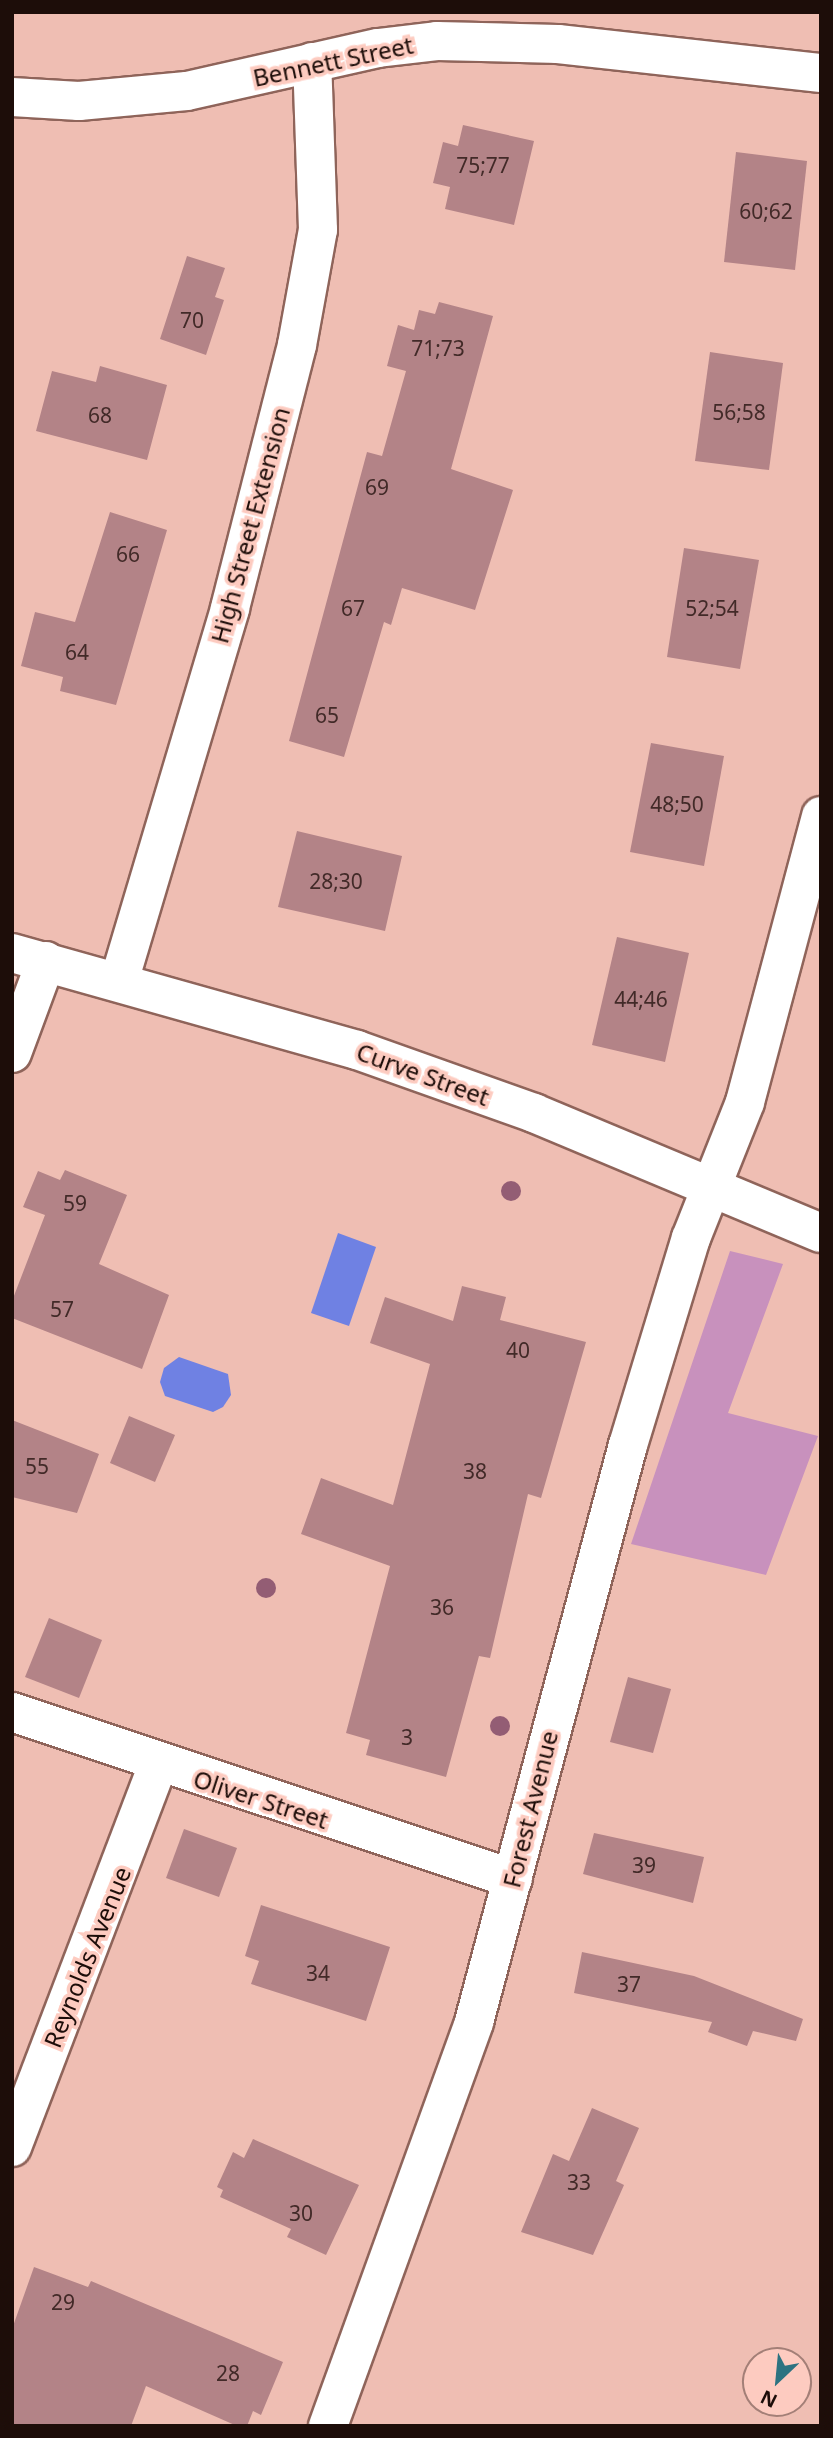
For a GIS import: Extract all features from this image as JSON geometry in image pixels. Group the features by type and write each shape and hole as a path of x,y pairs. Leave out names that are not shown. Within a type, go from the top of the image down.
{"street":[{"name":"Bennett Street","path":"12,97 79,101 187,91 378,48 498,40 821,73"},
{"name":"High Street Extension","path":"120,978 230,608 297,345 318,230 312,62"},
{"name":"Forest Avenue","path":"328,2426 426,2167 513,1879 628,1445 691,1238 714,1187 765,1036 821,816"},
{"name":"Curve Street","path":"29,957 120,978 357,1050 714,1187 821,1233"},
{"path":"12,1053 29,957"},
{"name":"Oliver Street","path":"12,1712 158,1765 513,1879"},
{"name":"Reynolds Avenue","path":"12,2147 158,1765"}],"shaded area":[{"path":"730,1251 783,1264 728,1413 818,1436 766,1575 631,1544"}],"water":[{"path":"338,1233 376,1247 349,1326 311,1313"},
{"path":"179,1357 228,1374 231,1395 223,1407 213,1412 165,1396 160,1382 164,1368"}],"building":[{"path":"463,125 534,141 514,225 445,209 450,187 433,183 443,142 458,146"},
{"path":"736,152 807,161 795,270 724,262"},
{"path":"187,256 225,268 215,297 224,300 206,355 160,339"},
{"path":"439,302 493,316 451,469 513,490 475,610 402,588 391,625 384,622 344,757 289,741 367,452 382,456 406,371 387,366 398,325 414,330 419,310 435,314"},
{"path":"710,352 783,363 769,470 695,461"},
{"path":"100,366 167,385 147,460 36,431 52,371 96,382"},
{"path":"110,512 167,530 116,705 60,691 63,677 21,666 35,612 75,622"},
{"path":"684,548 759,560 740,669 667,657"},
{"path":"651,743 724,756 704,866 630,852"},
{"path":"297,831 402,856 385,931 278,907"},
{"path":"617,937 689,953 665,1062 592,1045"},
{"path":"65,1170 127,1195 99,1264 169,1295 142,1369 12,1318 12,1301 45,1215 23,1207 38,1171 60,1180"},
{"path":"462,1286 506,1297 500,1320 586,1342 541,1498 528,1494 490,1658 479,1656 446,1777 366,1755 370,1740 346,1733 390,1566 301,1534 321,1478 393,1505 430,1364 370,1343 385,1297 453,1321"},
{"path":"129,1416 175,1435 155,1482 110,1463"},
{"path":"12,1420 99,1454 77,1513 12,1497"},
{"path":"49,1618 102,1640 79,1698 25,1677"},
{"path":"628,1677 671,1689 653,1753 610,1742"},
{"path":"184,1829 237,1848 219,1897 166,1878"},
{"path":"594,1833 704,1857 693,1903 583,1874"},
{"path":"261,1905 390,1947 366,2021 251,1984 259,1961 245,1956"},
{"path":"582,1952 694,1976 803,2019 796,2041 753,2031 747,2046 708,2032 712,2022 574,1993"},
{"path":"592,2108 639,2128 616,2181 624,2185 593,2255 521,2232 553,2154 569,2161"},
{"path":"253,2139 359,2185 326,2255 287,2237 291,2229 220,2197 223,2190 217,2187 233,2152 244,2158"},
{"path":"34,2267 88,2287 91,2281 283,2362 261,2415 253,2411 247,2426 237,2426 146,2386 131,2426 12,2426 12,2329"}]}
